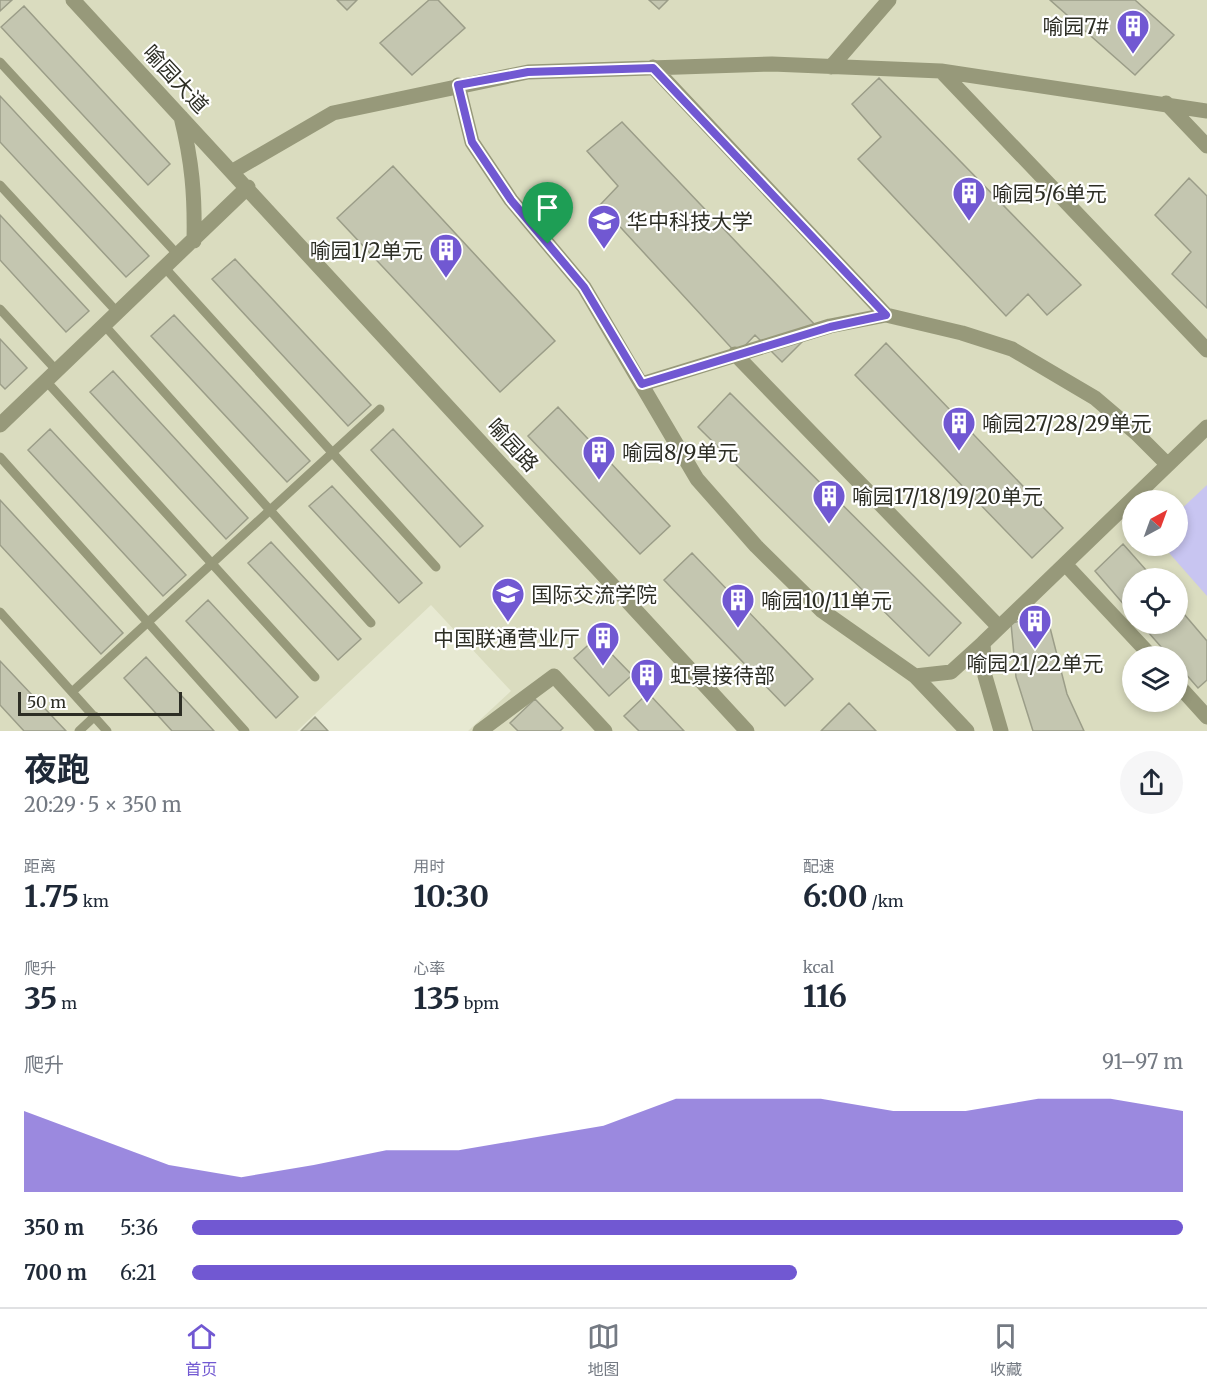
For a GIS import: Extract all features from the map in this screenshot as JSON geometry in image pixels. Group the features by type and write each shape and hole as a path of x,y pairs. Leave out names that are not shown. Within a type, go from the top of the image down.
{"street":[{"name":"喻园大道","path":"73,0 248,188"},
{"path":"831,67 889,0"},
{"path":"233,171 333,113 528,72 772,64 941,71 1207,111"},
{"path":"653,68 886,315"},
{"path":"941,71 1207,350"},
{"path":"458,85 472,142 511,200 584,287 697,479 756,546 821,610 915,676 967,731"},
{"path":"1166,104 1207,146"},
{"path":"180,114 191,159 195,195 194,241"},
{"path":"1,424 248,188"},
{"name":"喻园路","path":"248,188 747,731"},
{"path":"642,384 830,327 886,315 962,333 1012,349 1095,398 1136,433 1167,464"},
{"path":"735,354 999,627"},
{"path":"915,676 951,672 1207,427"},
{"path":"1065,564 1142,646"},
{"path":"983,643 985,676 1001,731"},
{"path":"480,731 554,676 605,731"},
{"path":"1188,696 1207,717"}],"lane":[{"path":"0,62 178,255"},
{"path":"0,185 117,313"},
{"path":"165,268 436,567"},
{"path":"0,309 51,376 211,564 315,677"},
{"path":"105,326 371,623"},
{"path":"72,692 380,409"},
{"path":"0,457 245,731"},
{"path":"0,612 108,731"},
{"path":"79,731 94,717"}],"shaded area":[{"name":"华中科技大学","path":"0,0 1207,0 1207,731 468,731 511,691 431,605 297,731 0,731"},
{"path":"1207,485 1207,596 1188,574 1188,568 1182,568 1172,556 1188,556 1188,503"}],"building":[{"path":"0,0 12,0 0,11"},
{"path":"337,0 357,0 347,10"},
{"path":"429,0 438,0 465,28 412,75 380,43"},
{"path":"649,0 668,0 659,9"},
{"name":"喻园7#","path":"1050,0 1135,0 1174,35 1135,75"},
{"path":"24,6 170,164 148,185 1,27"},
{"name":"喻园5/6单元","path":"879,78 1081,285 1047,315 1028,294 1006,316 858,159 881,137 852,104"},
{"path":"0,96 149,256 126,277 0,142"},
{"path":"622,122 817,327 782,362 755,335 737,354 600,205 618,186 587,151"},
{"name":"喻园1/2单元","path":"393,166 555,341 500,392 337,218"},
{"path":"1189,178 1207,196 1207,308 1172,274 1191,252 1155,215"},
{"path":"0,215 89,311 66,332 0,260"},
{"path":"235,259 371,405 348,426 212,279"},
{"path":"174,315 310,461 287,482 151,336"},
{"path":"0,339 27,368 5,389 0,384"},
{"name":"喻园27/28/29单元","path":"886,343 1063,528 1032,558 855,375"},
{"path":"113,371 248,518 226,539 90,392"},
{"name":"喻园17/18/19/20单元","path":"730,393 961,623 929,656 698,427"},
{"name":"喻园8/9单元","path":"558,407 670,526 640,554 528,436"},
{"path":"50,429 186,575 163,596 28,450"},
{"path":"393,429 483,526 460,547 371,450"},
{"path":"332,486 422,583 399,603 309,506"},
{"path":"0,500 123,633 101,654 0,545"},
{"path":"271,542 361,639 338,660 248,563"},
{"path":"1122,545 1122,556 1134,556 1144,568 1122,568 1122,602 1095,571"},
{"name":"喻园10/11单元","path":"692,553 813,679 785,706 664,580"},
{"path":"208,600 298,697 276,718 186,621"},
{"name":"喻园21/22单元","path":"1047,616 1067,694 1084,731 1033,731 1016,677 1011,623"},
{"path":"1188,619 1207,641 1207,680 1198,688 1188,676 1188,646 1160,646 1150,634 1188,634"},
{"name":"中国联通营业厅","path":"596,638 632,675 609,696 574,658"},
{"path":"146,657 214,731 172,731 124,678"},
{"path":"0,661 66,731 24,731 0,705"},
{"name":"虹景接待部","path":"648,693 684,731 639,731 624,716"},
{"path":"535,699 563,728 560,731 518,731 510,723"},
{"path":"849,703 876,731 821,731"},
{"path":"315,717 328,731 301,731"}],"place":[{"name":"喻园7#","path":"1133,55"},
{"name":"喻园5/6单元","path":"969,222"},
{"name":"华中科技大学","path":"604,250"},
{"name":"喻园1/2单元","path":"446,279"},
{"name":"喻园27/28/29单元","path":"959,452"},
{"name":"喻园8/9单元","path":"599,481"},
{"name":"喻园17/18/19/20单元","path":"829,525"},
{"name":"国际交流学院","path":"508,623"},
{"name":"喻园10/11单元","path":"738,629"},
{"name":"喻园21/22单元","path":"1035,650"},
{"name":"中国联通营业厅","path":"603,667"},
{"name":"虹景接待部","path":"647,704"}],"route":[{"path":"653,68 886,315 830,327 642,384 584,287 548,244 511,200 472,142 458,85 528,72 653,68"}]}
